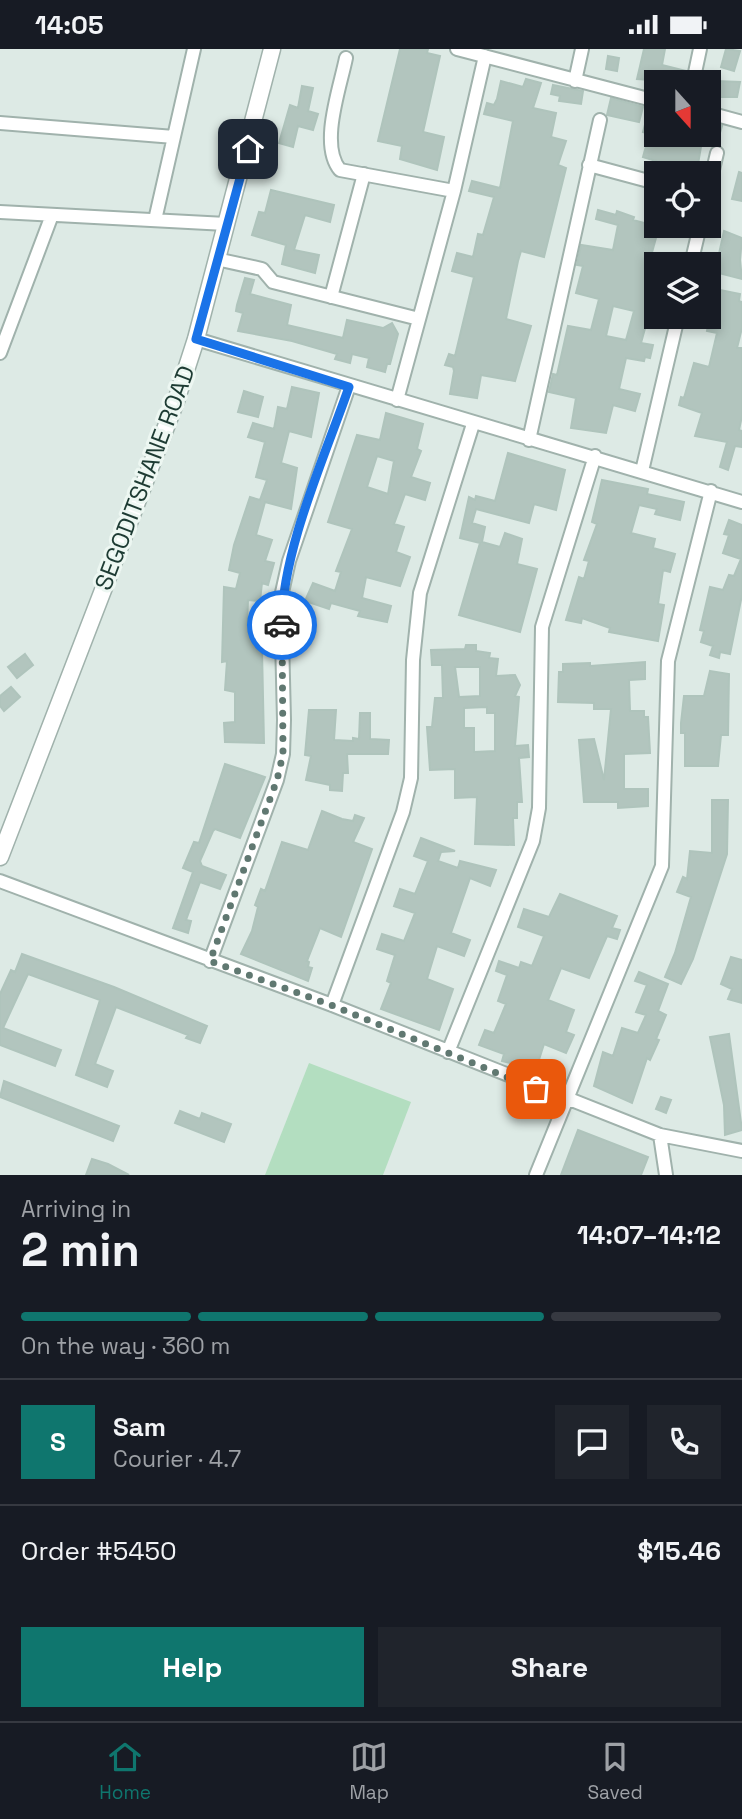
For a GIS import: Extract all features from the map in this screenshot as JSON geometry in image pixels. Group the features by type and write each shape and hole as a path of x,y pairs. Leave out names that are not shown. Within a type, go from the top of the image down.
{"street":[{"path":"155,220 194,49"},
{"name":"SEGODITSHANE ROAD","path":"0,857 176,401 196,339 272,49"},
{"path":"575,81 582,49"},
{"path":"696,70 700,49"},
{"path":"464,50 644,98"},
{"path":"397,400 454,191 485,56"},
{"path":"346,58 330,151 340,170 454,191"},
{"path":"721,117 742,122"},
{"path":"529,440 600,120"},
{"path":"0,123 174,137"},
{"path":"715,161 717,153"},
{"path":"589,165 644,180"},
{"path":"331,297 364,174"},
{"path":"0,212 226,224"},
{"path":"0,353 52,215"},
{"path":"216,259 262,269 273,282 419,319"},
{"path":"642,471 675,329"},
{"path":"196,339 472,424 595,456 742,502"},
{"path":"210,961 277,780 283,731 281,597 289,561 349,387"},
{"path":"331,1005 403,812 411,778 414,660 420,593 472,424"},
{"path":"448,1052 533,841 539,808 542,627 595,456"},
{"path":"536,1175 662,866 665,688 668,661 711,491"},
{"path":"0,881 331,1005 660,1136 742,1152"},
{"path":"660,1136 666,1175"}],"green space":[{"path":"309,1063 411,1102 383,1175 265,1175"}],"building":[{"path":"400,49 428,49 427,53 440,56 423,132 444,137 437,170 400,159 402,146 378,141"},
{"path":"644,49 665,49 662,65 682,70 644,70 644,79 637,79"},
{"path":"726,49 740,51 734,71 721,67"},
{"path":"608,56 619,58 617,71 606,69"},
{"path":"526,79 541,83 533,108 556,113 551,137 566,141 558,165 566,168 544,257 521,251 506,319 531,326 515,381 481,375 477,398 450,394 454,371 453,367 445,365 449,354 455,356 474,277 452,271 457,253 473,257 478,234 483,235 494,197 469,191 472,181 500,188 513,121 484,114 487,103 494,105 501,81 523,87"},
{"path":"721,81 740,82 737,97 721,97"},
{"path":"553,85 583,91 581,104 559,101 560,96 551,94"},
{"path":"302,86 313,88 308,111 318,114 313,130 298,126 293,147 279,143 290,105 298,108"},
{"path":"611,98 643,107 639,122 607,115"},
{"path":"646,147 701,147 699,161 656,161 643,157"},
{"path":"739,172 742,173 742,201 732,199"},
{"path":"271,190 334,205 330,222 305,215 294,250 319,255 315,273 282,264 286,245 252,235 259,212 265,213"},
{"path":"598,210 616,215 617,211 634,217 633,220 644,223 644,238 656,238 652,252 644,252 645,329 641,343 653,345 650,358 645,357 644,361 626,358 619,389 640,394 635,411 613,405 606,433 571,428 576,398 549,392 553,374 557,375 568,326 591,330 599,299 576,293 583,266 577,265 581,245 613,250 618,225 596,219","holes":["613,306 634,311 626,340 606,336"]},
{"path":"724,231 742,238 742,279 721,274 719,252"},
{"path":"245,278 254,280 250,294 291,305 287,325 343,338 347,320 383,328 392,323 398,334 390,364 387,364 385,372 367,367 369,358 352,354 350,363 335,359 337,354 292,341 238,331 243,313 236,311"},
{"path":"721,290 740,294 742,328 737,348 742,348 742,416 739,430 742,431 742,447 735,446 728,470 720,467 727,442 695,436 702,413 679,405 681,397 684,398 694,363 709,367 717,333 707,331 721,329"},
{"path":"292,387 319,393 311,437 289,431 281,463 297,468 291,509 265,502 256,535 272,540 265,561 274,563 268,585 262,583 260,601 248,600 247,625 251,625 251,634 256,634 257,650 262,650 264,743 225,742 224,723 235,722 235,692 225,690 227,661 222,662 224,587 236,589 240,573 229,570 234,545 250,497 260,500 267,480 256,477 265,442 248,437 253,423 274,429 278,407 287,409"},
{"path":"244,391 263,397 258,417 238,412"},
{"path":"386,413 423,424 417,449 421,451 411,477 430,483 425,500 405,494 394,524 404,527 396,552 410,557 400,586 366,577 362,598 391,606 387,622 358,616 360,611 331,603 329,609 305,601 313,583 335,591 341,572 336,571 352,529 328,522 357,435 380,440","holes":["377,456 394,461 388,494 367,487"]},
{"path":"508,453 565,470 556,510 534,504 529,523 476,509 472,523 485,527 482,542 500,547 505,533 522,539 517,564 537,569 520,632 459,615 480,543 460,538 469,497 495,501"},
{"path":"602,480 648,489 647,494 684,502 680,520 655,514 657,509 639,505 631,533 655,539 653,548 675,554 670,572 663,570 658,604 664,605 658,641 609,632 610,628 582,618 581,623 566,620 579,577 584,579 589,561 584,560 597,524 592,522"},
{"path":"729,520 742,525 742,595 730,654 720,652 719,658 710,655 713,646 701,642 704,631 700,630 710,587 723,590 729,575 734,576 741,559 723,553 729,535 724,534"},
{"path":"466,645 476,645 476,651 490,653 489,658 498,659 496,676 515,675 520,685 515,696 519,697 515,746 528,745 529,757 519,758 522,802 517,802 517,818 513,818 514,845 475,844 477,797 455,798 455,769 430,770 427,727 432,727 435,698 443,698 442,665 432,665 431,650 465,649","holes":["455,667 480,667 480,696 459,697","487,707 487,713 495,713 495,751 474,752 474,728 464,728 464,708"]},
{"path":"25,654 33,665 17,678 8,667"},
{"path":"645,662 645,679 629,680 630,711 644,711 644,717 648,717 650,753 624,754 624,789 648,789 648,806 618,808 618,802 584,802 579,740 594,739 604,780 611,709 594,709 594,703 558,702 559,672 563,672 563,664 590,663 590,666"},
{"path":"710,671 729,674 728,735 721,735 718,766 685,766 685,733 681,733 684,696 704,696"},
{"path":"11,687 20,697 4,711 0,706 0,696"},
{"path":"309,710 336,710 334,740 353,741 353,738 359,739 360,713 370,713 370,739 389,740 388,754 347,754 348,773 343,773 342,791 330,790 330,785 306,780 311,756 305,755"},
{"path":"225,764 265,777 240,838 215,829 213,831 200,861 202,866 226,875 220,889 200,882 186,920 191,921 188,933 173,928 193,872 183,868 194,842 199,843"},
{"path":"712,800 728,800 727,854 693,959 681,984 665,977 691,897 677,892 683,877 687,879 690,851 712,853"},
{"path":"322,811 353,821 355,815 364,818 353,842 372,849 341,937 320,928 307,961 308,967 312,968 308,981 241,954 252,931 258,907 255,905 261,889 265,891 282,842 308,850"},
{"path":"421,838 455,851 441,852 438,861 458,868 460,861 496,870 490,886 470,878 451,933 470,940 464,956 437,946 427,979 453,989 439,1030 381,1009 391,983 387,981 395,955 377,949 382,934 404,941 415,913 394,906 400,889 415,894 428,861 414,856"},
{"path":"560,894 617,916 612,928 620,930 617,939 607,936 589,978 561,968 548,1000 574,1010 566,1032 574,1035 566,1053 544,1044 536,1069 502,1061 504,1054 479,1045 485,1030 494,1033 506,1004 498,1001 507,975 496,971 499,961 519,968 521,962 532,966 544,936 518,927 524,909 549,917"},
{"path":"22,954 114,987 207,1026 200,1043 186,1038 188,1035 116,1007 95,1064 113,1071 107,1087 76,1075 100,1000 28,974 3,1028 61,1050 55,1066 0,1045 0,994 11,970 15,972"},
{"path":"731,957 742,960 742,1003 728,999 732,989 721,984"},
{"path":"639,972 668,984 658,1011 666,1015 656,1039 659,1040 650,1060 647,1058 632,1103 594,1086 603,1052 613,1056 622,1028 638,1033 646,1015 636,1012 647,985 635,981"},
{"path":"729,1034 742,1130 725,1135 724,1105 710,1037"},
{"path":"4,1081 119,1126 113,1141 0,1097"},
{"path":"661,1097 671,1100 666,1113 656,1109"},
{"path":"180,1111 200,1119 202,1113 231,1124 224,1142 175,1123"},
{"path":"578,1130 648,1157 641,1175 561,1175"},
{"path":"92,1159 108,1164 129,1175 86,1175"}],"way so far":[{"path":"282,625 283,754 277,780 210,961 331,1005 536,1089"}],"route":[{"path":"248,149 196,339 349,387 289,561 281,597 282,625"}]}
